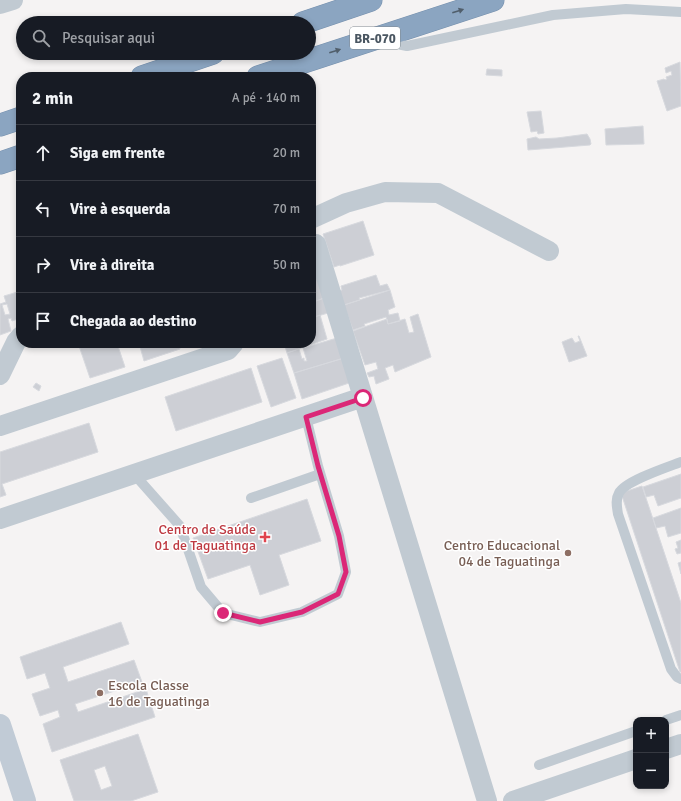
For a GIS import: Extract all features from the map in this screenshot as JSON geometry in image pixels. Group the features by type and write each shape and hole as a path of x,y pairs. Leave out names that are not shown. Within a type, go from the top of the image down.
{"highway":[{"name":"BR-070","path":"316,18 371,0"},
{"name":"BR-070","path":"316,58 493,0"},
{"path":"157,72 192,60"},
{"name":"BR-070","path":"273,72 309,60"},
{"path":"0,125 16,120"},
{"path":"0,163 16,158"}],"street":[{"path":"0,4 13,0"},
{"path":"316,217 346,203 385,192 438,193 549,251"},
{"path":"316,244 487,801"},
{"path":"0,375 16,342"},
{"path":"0,426 228,350 230,348"},
{"path":"0,519 363,398"},
{"path":"0,725 25,801"},
{"path":"669,748 681,744"},
{"path":"513,801 633,760"}],"lane":[{"path":"372,39 407,46 553,15 626,9 681,12"},
{"path":"134,474 180,526 201,587 223,613 260,622 302,612 338,594 346,572 339,536 320,474 306,417"},
{"path":"681,462 635,480 620,491 616,501 618,514 671,669 677,677 681,679"},
{"path":"250,498 320,474"},
{"path":"669,719 681,715"},
{"path":"539,765 633,732"}],"building":[{"path":"680,62 681,106 667,111 657,81 665,80 667,79 666,77 672,75 671,71 666,73 665,68"},
{"path":"487,69 502,70 502,76 486,75"},
{"path":"541,111 544,133 538,134 537,131 531,132 527,112"},
{"path":"643,126 644,144 606,145 605,129"},
{"path":"587,134 590,139 590,145 528,150 527,139 536,137 539,139 557,138"},
{"path":"363,221 374,255 334,267 323,234"},
{"path":"376,275 380,286 387,284 390,290 359,298 360,300 344,305 339,291 342,290 341,286"},
{"path":"316,277 324,298 316,301"},
{"path":"390,290 395,307 388,310 389,315 398,313 400,321 388,324 386,317 364,324 365,326 353,330 344,305"},
{"path":"16,292 16,320 12,321 11,318 8,319 11,331 0,335 0,304 6,302 4,296","holes":["7,304 10,314 5,315 2,305"]},
{"path":"324,298 328,313 316,317 316,301"},
{"path":"418,314 431,357 395,372 393,365 385,368 389,379 376,384 374,376 369,377 367,373 378,369 376,362 365,365 353,331 387,319 388,324 405,319 409,333 414,332 410,317"},
{"path":"320,315 327,339 316,343 316,316"},
{"path":"578,336 587,356 569,362 562,342 572,338 575,343 580,341"},
{"path":"337,338 344,358 294,373 287,353 299,349 302,359 304,358 304,361 307,361 303,348 316,348 316,344"},
{"path":"80,348 119,348 125,367 90,378"},
{"path":"140,348 180,348 180,349 144,361"},
{"path":"286,348 301,348 287,353"},
{"path":"282,358 296,398 271,407 257,366"},
{"path":"344,358 352,382 302,399 294,373"},
{"path":"251,368 262,402 176,431 165,397"},
{"path":"36,383 41,386 39,391 33,387"},
{"path":"89,423 98,452 2,484 6,495 0,497 0,452"},
{"path":"681,474 681,498 658,506 654,495 646,497 643,487"},
{"path":"642,486 681,603 681,672 621,493"},
{"path":"307,499 321,541 279,555 289,585 260,595 250,565 208,579 193,538"},
{"path":"681,508 681,533 668,537 665,526 656,528 653,518"},
{"path":"681,540 681,553 677,554 675,549 678,548 676,542"},
{"path":"681,562 681,574 678,563"},
{"path":"121,622 129,644 63,667 68,682 134,660 142,682 75,704 78,712 146,689 155,717 52,752 43,724 60,717 58,710 40,716 32,694 50,688 45,673 27,679 20,657"},
{"path":"138,734 158,792 131,801 74,801 60,760","holes":["105,766 112,786 101,790 94,770"]}],"place":[{"name":"Centro de Saúde 01 de Taguatinga","path":"265,537"},
{"name":"Centro Educacional 04 de Taguatinga","path":"568,553"},
{"name":"Escola Classe 16 de Taguatinga","path":"100,693"}],"route":[{"path":"223,613 260,622 302,612 338,594 346,572 339,536 318,466 306,417 363,398"}]}
